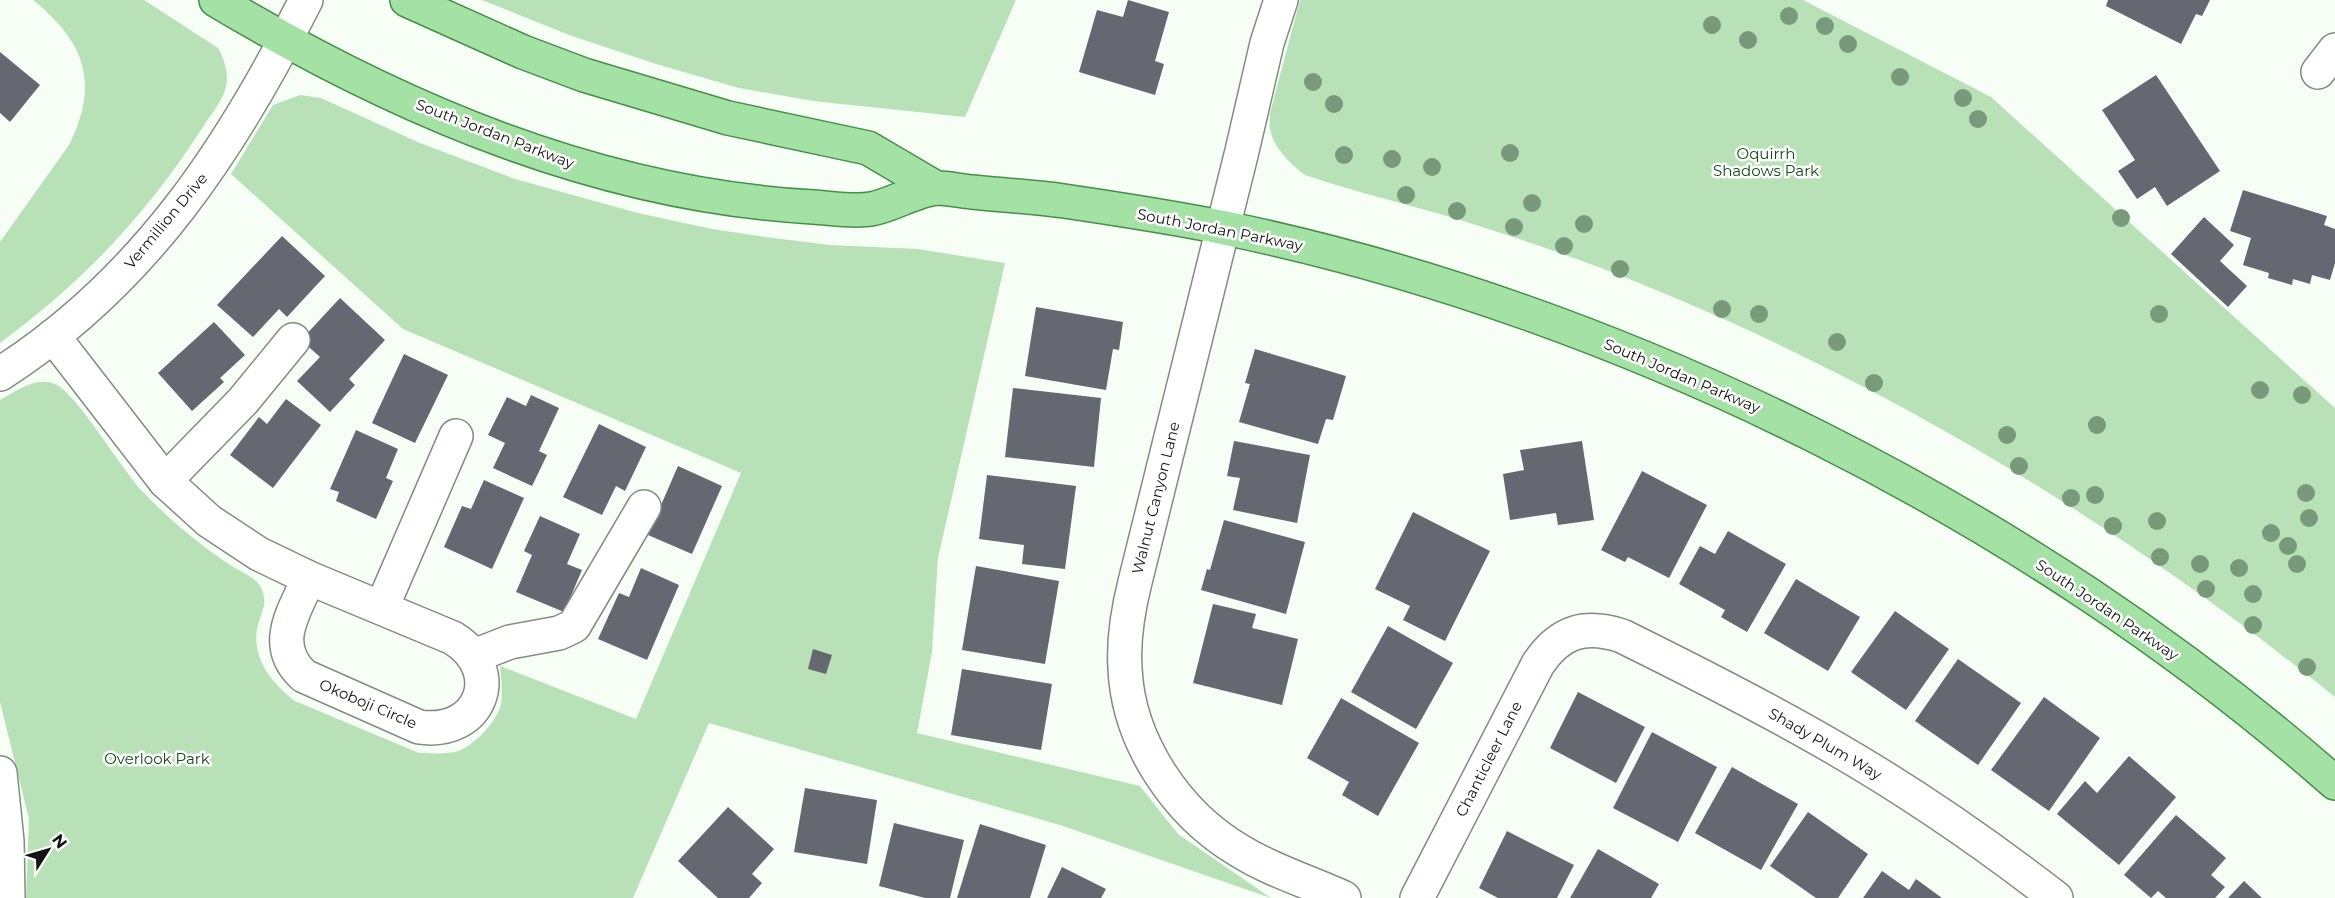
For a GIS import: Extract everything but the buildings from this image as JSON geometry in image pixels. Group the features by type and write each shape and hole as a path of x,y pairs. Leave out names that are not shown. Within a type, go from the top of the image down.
{"main road":[{"name":"South Jordan Parkway","path":"216,0 285,40 402,98 461,124 532,151 634,182 750,203 867,210 936,188 1058,200 1222,228 1368,263 1514,309 1663,366 1810,434 1946,506 2112,611 2249,712 2335,783"},
{"name":"South Jordan Parkway","path":"406,0 523,52 584,75 728,118 868,148 936,188"}],"street":[{"name":"Vermillion Drive","path":"0,374 53,336 100,296 138,258 186,201 223,149 306,0"},
{"name":"Walnut Canyon Lane","path":"1281,0 1267,43 1128,611 1125,670 1130,700 1148,751 1160,775 1206,827 1242,853 1344,898"},
{"path":"53,336 165,481 186,502 234,539 309,578 453,638 465,645 474,656 510,642 559,633 574,626 644,507"},
{"path":"165,481 243,401 293,340"},
{"path":"382,608 456,436"},
{"name":"Okoboji Circle","path":"309,578 289,624 286,647 295,668 314,681 419,727 434,729 448,727 467,716 479,698 482,684 481,669 474,656"},
{"name":"Shady Plum Way","path":"1574,632 1590,629 1623,636 1739,694 1834,747 1927,805 2056,898"},
{"name":"Chanticleer Lane","path":"1418,898 1538,664 1547,650 1574,632"},
{"path":"0,773 8,841 8,898"}],"green space":[{"path":"33,0 144,0 218,48 227,79 225,92 215,110 136,218 86,271 31,320 0,343 0,242 69,145 84,102 85,83 82,65 75,48 51,16"},
{"path":"482,0 1016,0 965,117 813,101 739,88 569,35"},
{"name":"Oquirrh Shadows Park","path":"1300,0 1803,0 1991,97 2335,408 2335,697 2173,575 2089,518 2002,464 1824,367 1733,323 1594,266 1457,219 1305,175 1278,148 1274,142 1270,124 1270,113"},
{"name":"Overlook Park","path":"300,95 321,98 420,143 515,179 638,213 712,229 759,236 830,245 918,249 1005,263 938,558 932,652 917,733 1140,786 1178,834 1271,898 1063,826 709,723 633,898 26,898 29,819 0,702 0,400 33,383 48,382 64,390 87,416 135,483 154,503 198,542 258,583 263,592 264,603 257,629 258,651 266,670 279,687 295,701 419,753 456,752 473,742 485,730 499,711 501,704 500,666 636,719 741,473 403,329 231,174 273,105"}]}
